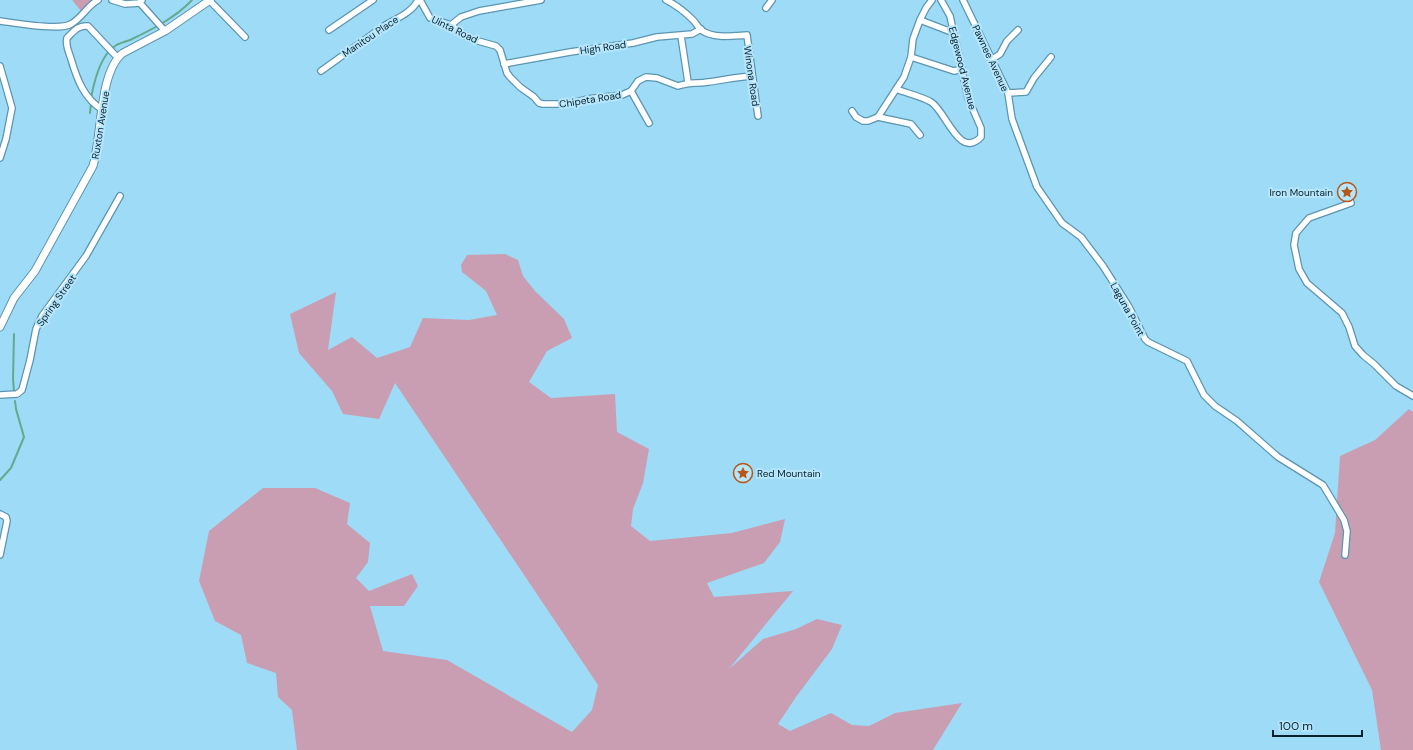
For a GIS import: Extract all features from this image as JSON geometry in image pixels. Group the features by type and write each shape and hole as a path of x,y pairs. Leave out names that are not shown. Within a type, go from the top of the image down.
{"street":[{"path":"0,21 58,27 70,25 91,4 98,0"},
{"path":"112,0 125,4 141,1 163,29"},
{"path":"210,0 245,37"},
{"name":"Ruxton Avenue","path":"0,327 14,298 35,271 90,172 95,160 108,76 116,55 128,50 210,0"},
{"path":"329,30 373,0"},
{"name":"Uinta Road","path":"419,0 430,18 451,25 471,39 496,46 500,50 507,73 514,82 534,97 539,103"},
{"name":"Manitou Place","path":"321,71 406,13 419,0"},
{"path":"451,25 461,17 479,11 541,0"},
{"path":"666,0 685,13 701,29"},
{"path":"766,8 772,0"},
{"path":"878,117 904,77 911,57 920,20 932,0"},
{"name":"Edgewood Avenue","path":"896,89 932,103 961,140 970,144 976,142 981,137 980,128 968,98 950,16 941,0"},
{"name":"Pawnee Avenue","path":"963,0 1008,92 1012,119"},
{"path":"920,20 954,33"},
{"path":"103,110 92,102 77,79 66,41 77,28 81,26 88,26 116,55"},
{"name":"Winona Road","path":"701,29 712,34 724,36 747,35 758,116"},
{"name":"High Road","path":"504,64 570,52 633,43 657,37 681,36 692,34 701,29"},
{"path":"992,60 1000,54 1007,41 1018,30"},
{"path":"681,36 688,82"},
{"path":"911,57 954,71 962,69"},
{"path":"1008,92 1026,92 1034,78 1051,58"},
{"path":"0,66 12,108 6,139 0,158"},
{"name":"Chipeta Road","path":"539,103 553,105 568,104 587,99 622,94 631,91 638,81 646,77 657,78 678,86 688,82 707,82 726,78 752,76"},
{"path":"631,91 649,123"},
{"path":"852,111 856,117 863,121 868,121 878,117 910,124 920,135"},
{"name":"Laguna Point","path":"1012,119 1037,187 1062,223 1081,237 1103,266 1129,307 1145,339 1148,342 1187,361 1204,394 1215,406 1236,421 1278,457 1323,485 1344,520 1347,531 1345,554"},
{"path":"1347,192 1351,203 1309,218 1296,233 1294,245 1299,269 1307,283 1342,312 1355,346 1362,355 1374,364 1396,386 1413,396"},
{"name":"Spring Street","path":"1,395 17,394 22,390 39,320 86,256 120,196"},
{"path":"0,514 6,517 7,521 0,554"}],"shaded area":[{"path":"72,0 92,0 81,11"},
{"path":"505,254 518,260 523,276 535,291 564,319 572,338 547,351 529,382 551,398 615,394 617,432 649,449 643,483 633,509 631,526 650,541 732,533 785,519 780,542 764,563 707,583 714,597 793,591 729,669 763,639 796,629 817,619 842,625 832,649 778,724 790,731 831,713 852,725 869,726 895,713 962,703 933,750 297,750 292,710 278,697 276,673 247,663 241,635 215,621 199,581 209,531 263,488 315,488 350,503 347,524 370,543 368,562 356,578 369,591 412,574 418,586 404,606 370,606 383,651 447,660 572,732 592,710 598,685 395,383 379,419 343,414 332,391 299,353 290,314 336,292 328,350 352,337 377,358 410,347 423,318 469,320 497,315 486,291 462,272 461,265 467,255"},
{"path":"1409,409 1413,412 1413,750 1381,750 1372,690 1319,582 1335,533 1340,456 1375,440"}],"waterway":[{"path":"91,98 99,69 110,50 120,43 130,40 162,23 192,0"},
{"path":"90,113 91,103"},
{"path":"14,334 14,391"},
{"path":"0,480 11,468 24,437 15,401"}],"place":[{"name":"Iron Mountain","path":"1347,192"},
{"name":"Red Mountain","path":"743,473"}]}
